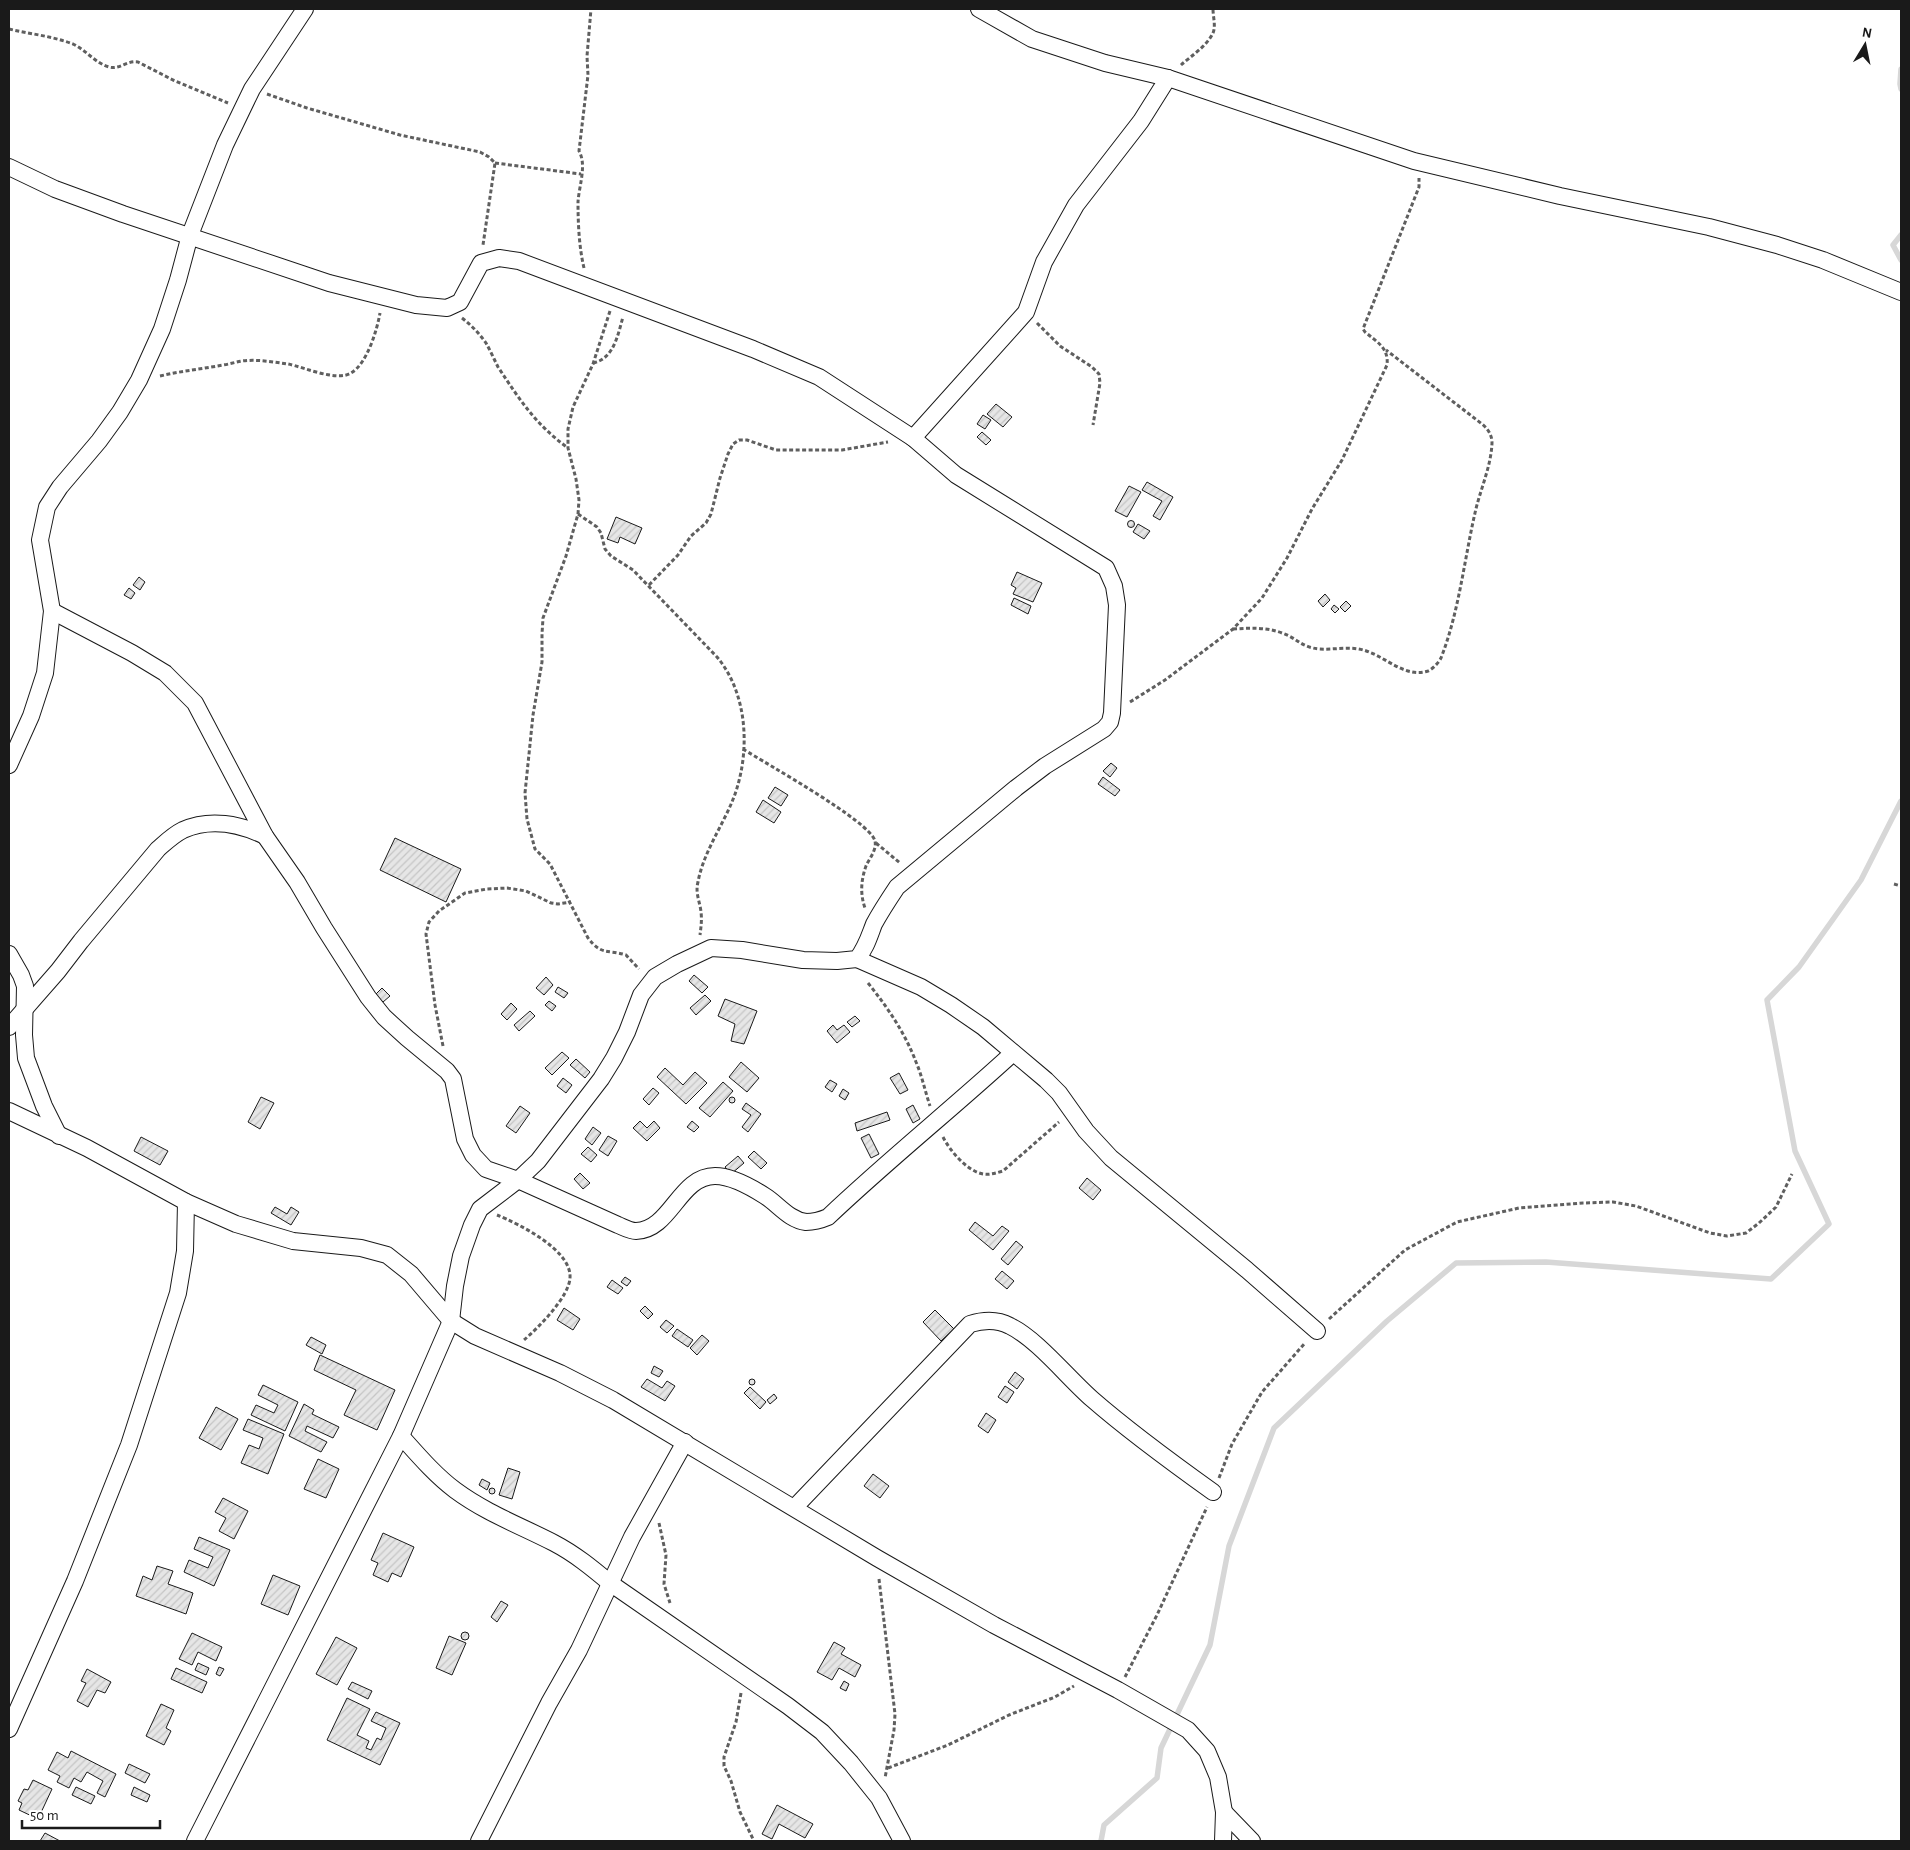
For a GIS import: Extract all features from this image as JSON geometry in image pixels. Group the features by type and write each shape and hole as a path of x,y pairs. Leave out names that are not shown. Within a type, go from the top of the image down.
{"street":[{"path":"9,765 30,716 45,673 52,610 40,540 47,507 60,487 115,419 139,380 162,329 190,235 225,145 252,89 305,9"},
{"path":"979,9 1032,39 1104,63 1168,78 1414,161 1560,196 1709,227 1777,245 1823,260 1901,292"},
{"path":"913,438 1026,312 1044,262 1076,205 1141,121 1168,78"},
{"path":"9,167 55,189 123,214 329,283 416,305 447,308 460,302 481,263 499,258 519,261 556,276 595,288 753,349 819,377 913,438 956,475 1106,568 1114,586 1117,605 1110,722 1104,729 1023,782 983,813 914,873 892,895 874,925 866,948 857,959"},
{"path":"52,610 165,673 196,702 265,836 297,882 368,997 384,1017 447,1071 452,1080 465,1139 473,1155 486,1169 518,1180 634,1231 649,1229 661,1219 682,1194 699,1180 715,1176 736,1180 765,1196 792,1217 805,1222 817,1221 828,1217 902,1149 936,1122 1013,1053"},
{"path":"9,1027 58,971 158,849 173,836 198,826 227,823 247,827 265,836"},
{"path":"195,1841 401,1436 451,1321 454,1286 472,1225 480,1209 518,1180 538,1161 601,1079 628,1032 641,995 655,977 696,954 711,948 722,947 803,960 837,961 857,959 921,987 951,1005 982,1027 1046,1080 1086,1131 1111,1158 1247,1270 1317,1331"},
{"path":"9,954 25,986 24,1035 26,1058 44,1106 59,1136"},
{"path":"9,1110 87,1148 186,1202 236,1224 292,1241 361,1248 387,1255 411,1274 451,1321 476,1336 613,1400 994,1625 1118,1690 1188,1730 1207,1751 1218,1777 1224,1812 1223,1841"},
{"path":"9,1729 75,1580 128,1445 178,1293 185,1251 186,1202"},
{"path":"795,1508 970,1324 986,1319 1010,1326 1034,1344 1090,1398 1141,1441 1213,1492"},
{"path":"401,1436 428,1466 456,1490 488,1511 583,1560 610,1583 788,1706 822,1732 851,1763 879,1798 902,1841"},
{"path":"479,1841 549,1703 579,1650 652,1498 685,1442"},
{"path":"1224,1812 1252,1841"}],"path":[{"path":"591,9 588,75 579,151 582,162 578,202 581,255 585,271 595,288"},
{"path":"1168,78 1213,34 1213,9"},
{"path":"9,29 44,35 74,45 111,68 120,68 132,62 138,62 173,80 242,110"},
{"path":"252,89 307,108 400,135 480,152 495,163 581,174"},
{"path":"1233,629 1270,629 1283,633 1305,646 1321,649 1356,649 1369,652 1401,669 1418,673 1431,670 1440,660 1456,606 1466,553 1490,457 1492,441 1489,431 1482,424 1386,350 1364,329 1419,188 1420,175 1414,161"},
{"path":"481,263 495,163"},
{"path":"139,380 243,361 263,361 291,365 339,376 350,374 361,364 378,329 383,297"},
{"path":"593,364 606,357 612,350 621,299"},
{"path":"621,299 573,407 568,429 568,448 576,478 579,500 578,514 566,556 544,618 542,662 533,715 525,793 527,819 535,849 550,864 588,938 603,952 626,955 644,973 655,977"},
{"path":"447,308 474,329 485,342 524,406 549,434 568,448"},
{"path":"1026,312 1060,346 1092,367 1099,374 1100,383 1093,425"},
{"path":"1112,713 1165,680 1233,629 1262,598 1287,558 1312,509 1342,460 1387,365 1386,350"},
{"path":"649,585 678,554 691,536 706,523 711,514 728,454 733,444 739,440 747,440 776,450 817,451 842,450 913,438"},
{"path":"578,514 597,526 605,549 611,556 633,570 649,585 669,609 728,670 738,696 743,726 744,749 733,799 702,868 698,883 697,895 702,922 696,954"},
{"path":"744,749 835,806 863,826 873,836 876,843 914,873"},
{"path":"874,925 864,906 861,891 865,869 876,843"},
{"path":"1894,884 1901,886"},
{"path":"447,1071 435,1005 426,934 429,922 439,911 465,893 487,889 507,888 526,891 551,903 571,902"},
{"path":"866,981 886,1006 904,1035 916,1062 944,1140 957,1157 974,1171 984,1174 994,1174 1003,1171 1071,1111"},
{"path":"1118,1690 1157,1615 1213,1492 1232,1444 1262,1392 1292,1356 1317,1331 1405,1250 1457,1222 1519,1208 1583,1203 1613,1202 1642,1208 1710,1233 1727,1236 1746,1233 1776,1207 1792,1174"},
{"path":"480,1209 530,1232 552,1248 567,1263 570,1278 565,1293 534,1331 509,1352"},
{"path":"652,1498 664,1542 666,1593 679,1632"},
{"path":"878,1558 895,1714 887,1768 879,1798"},
{"path":"887,1768 948,1745 1009,1715 1055,1697 1070,1689 1088,1674"},
{"path":"743,1676 736,1722 724,1757 724,1766 731,1781 740,1812 754,1841"}],"building":[{"path":"996,404 1012,417 1003,427 987,414"},
{"path":"983,415 991,420 985,429 977,424"},
{"path":"982,432 991,440 986,445 977,437"},
{"path":"1147,482 1173,497 1160,520 1153,516 1162,501 1142,490"},
{"path":"1129,486 1141,492 1127,517 1115,511"},
{"path":"616,517 642,528 635,544 620,537 618,543 607,539"},
{"path":"1131,521 1134,524 1131,527 1128,524"},
{"path":"1138,524 1150,531 1144,539 1133,532"},
{"path":"1017,572 1042,583 1033,602 1013,594 1016,588 1011,585"},
{"path":"139,577 145,582 140,590 133,585"},
{"path":"129,588 135,593 131,599 124,595"},
{"path":"1325,594 1330,600 1323,607 1318,601"},
{"path":"1014,598 1031,606 1028,614 1011,605"},
{"path":"1346,601 1351,606 1345,612 1340,607"},
{"path":"1334,605 1339,609 1335,613 1331,609"},
{"path":"1111,763 1117,768 1110,777 1103,771"},
{"path":"1103,777 1120,790 1115,796 1098,784"},
{"path":"775,787 788,795 781,806 768,798"},
{"path":"763,800 781,812 774,823 756,812"},
{"path":"395,838 461,869 446,902 380,870"},
{"path":"694,975 708,987 702,993 689,981"},
{"path":"546,977 553,985 544,995 536,988"},
{"path":"558,987 568,993 564,998 555,992"},
{"path":"382,988 390,996 383,1002 375,995"},
{"path":"705,995 711,1001 696,1015 690,1008"},
{"path":"725,999 757,1011 744,1044 731,1041 735,1024 718,1016"},
{"path":"549,1001 556,1006 552,1011 545,1005"},
{"path":"511,1003 517,1009 507,1020 501,1014"},
{"path":"530,1011 535,1016 519,1031 514,1025"},
{"path":"855,1016 860,1021 852,1027 847,1022"},
{"path":"833,1025 837,1030 844,1025 850,1032 837,1043 827,1031"},
{"path":"562,1052 569,1058 552,1075 545,1068"},
{"path":"576,1059 590,1072 585,1078 570,1065"},
{"path":"741,1062 759,1078 747,1092 729,1077"},
{"path":"665,1068 683,1085 695,1072 707,1083 686,1104 657,1077"},
{"path":"899,1073 908,1090 900,1094 890,1078"},
{"path":"563,1078 572,1085 566,1093 557,1086"},
{"path":"830,1080 837,1084 832,1092 825,1087"},
{"path":"723,1082 733,1091 710,1117 699,1108"},
{"path":"653,1088 659,1093 649,1105 643,1099"},
{"path":"843,1089 849,1093 845,1100 839,1096"},
{"path":"261,1097 274,1103 260,1129 248,1122"},
{"path":"732,1097 735,1100 732,1103 729,1100"},
{"path":"746,1103 761,1114 748,1132 742,1127 751,1115 742,1109"},
{"path":"913,1105 920,1119 913,1123 906,1109"},
{"path":"520,1106 530,1113 516,1133 506,1126"},
{"path":"887,1112 890,1120 857,1131 855,1123"},
{"path":"640,1121 647,1128 654,1121 660,1128 647,1141 633,1128"},
{"path":"692,1121 699,1127 694,1132 687,1127"},
{"path":"593,1127 601,1133 592,1145 585,1139"},
{"path":"869,1134 879,1154 871,1158 861,1138"},
{"path":"608,1136 617,1141 608,1156 599,1150"},
{"path":"141,1137 168,1151 160,1165 134,1151"},
{"path":"588,1147 597,1155 591,1162 581,1154"},
{"path":"754,1151 767,1163 761,1169 748,1157"},
{"path":"738,1156 744,1163 731,1174 725,1167"},
{"path":"580,1173 590,1183 583,1189 574,1179"},
{"path":"1087,1178 1101,1190 1093,1200 1079,1188"},
{"path":"275,1207 287,1214 291,1207 299,1212 291,1225 271,1213"},
{"path":"975,1222 993,1236 1002,1226 1009,1231 993,1250 969,1230"},
{"path":"1016,1241 1023,1247 1008,1265 1001,1259"},
{"path":"1002,1271 1014,1281 1007,1289 995,1279"},
{"path":"625,1277 631,1281 627,1286 621,1282"},
{"path":"612,1280 623,1288 618,1294 607,1287"},
{"path":"645,1306 653,1314 648,1319 640,1311"},
{"path":"564,1308 580,1319 573,1330 557,1320"},
{"path":"935,1310 954,1329 941,1341 923,1322"},
{"path":"666,1320 674,1326 667,1333 660,1327"},
{"path":"677,1329 693,1340 688,1347 672,1336"},
{"path":"702,1335 709,1341 697,1355 690,1348"},
{"path":"311,1337 326,1345 322,1354 306,1345"},
{"path":"320,1355 395,1390 377,1430 344,1415 356,1390 314,1370"},
{"path":"654,1366 663,1371 659,1377 651,1373"},
{"path":"1015,1372 1024,1379 1017,1389 1008,1382"},
{"path":"647,1379 662,1388 667,1381 675,1386 665,1401 641,1387"},
{"path":"752,1379 755,1382 752,1385 749,1382"},
{"path":"263,1385 298,1402 285,1431 251,1415 256,1405 274,1413 278,1405 258,1395"},
{"path":"1005,1386 1014,1392 1007,1403 998,1397"},
{"path":"750,1387 766,1402 760,1409 744,1393"},
{"path":"774,1394 777,1398 770,1404 767,1400"},
{"path":"304,1404 314,1410 312,1414 339,1427 333,1438 307,1426 305,1431 327,1442 321,1452 289,1436"},
{"path":"216,1407 238,1419 221,1450 199,1438"},
{"path":"986,1413 996,1420 988,1433 978,1426"},
{"path":"248,1419 284,1434 268,1474 241,1463 249,1445 259,1449 263,1438 243,1430"},
{"path":"318,1459 339,1469 326,1498 304,1489"},
{"path":"508,1468 520,1472 512,1499 499,1495"},
{"path":"873,1474 889,1486 880,1498 864,1486"},
{"path":"482,1479 490,1483 487,1490 479,1485"},
{"path":"492,1488 495,1491 492,1494 489,1491"},
{"path":"223,1498 248,1511 234,1539 219,1531 226,1518 215,1512"},
{"path":"383,1533 414,1547 401,1577 392,1573 388,1582 373,1575 378,1563 371,1560"},
{"path":"199,1537 230,1550 214,1586 184,1572 189,1560 208,1568 213,1557 194,1549"},
{"path":"157,1566 173,1571 168,1584 193,1593 186,1614 136,1596 143,1576 152,1580"},
{"path":"273,1575 300,1586 288,1615 261,1604"},
{"path":"501,1601 508,1605 497,1622 491,1617"},
{"path":"465,1632 469,1636 465,1640 461,1636"},
{"path":"192,1633 222,1647 216,1661 198,1652 192,1665 179,1659"},
{"path":"449,1636 466,1643 452,1675 436,1668"},
{"path":"336,1637 357,1648 337,1685 316,1674"},
{"path":"834,1642 845,1648 841,1654 861,1665 855,1677 839,1668 832,1680 817,1672"},
{"path":"198,1663 209,1668 206,1675 195,1670"},
{"path":"219,1667 224,1669 220,1676 216,1674"},
{"path":"176,1668 207,1682 202,1693 171,1679"},
{"path":"87,1669 111,1682 105,1693 97,1690 88,1707 77,1701 86,1683 81,1681"},
{"path":"844,1681 849,1684 846,1691 840,1688"},
{"path":"352,1682 372,1691 368,1699 348,1689"},
{"path":"347,1698 370,1709 357,1735 369,1741 366,1748 371,1750 377,1738 381,1740 386,1728 371,1721 376,1712 400,1723 380,1765 327,1740"},
{"path":"161,1704 174,1710 166,1728 171,1731 164,1745 146,1736"},
{"path":"71,1751 116,1774 105,1797 97,1793 103,1781 87,1772 81,1782 74,1778 69,1788 57,1782 60,1776 48,1770 57,1752 68,1758"},
{"path":"129,1764 150,1774 145,1783 125,1773"},
{"path":"33,1780 52,1789 38,1819 19,1810 22,1803 18,1801 24,1789 28,1790"},
{"path":"76,1787 95,1796 91,1804 72,1795"},
{"path":"134,1787 150,1795 147,1802 131,1795"},
{"path":"777,1805 813,1824 805,1838 779,1824 772,1839 762,1834"},
{"path":"45,1833 60,1841 40,1841"}],"waterway":[{"path":"1901,69 1901,89"},
{"path":"1901,235 1893,245 1901,260"},
{"path":"1101,1841 1104,1825 1157,1778 1161,1748 1210,1645 1229,1546 1274,1428 1387,1321 1456,1263 1546,1262 1771,1279 1829,1224 1795,1151 1767,1000 1799,967 1861,880 1901,801"}]}
